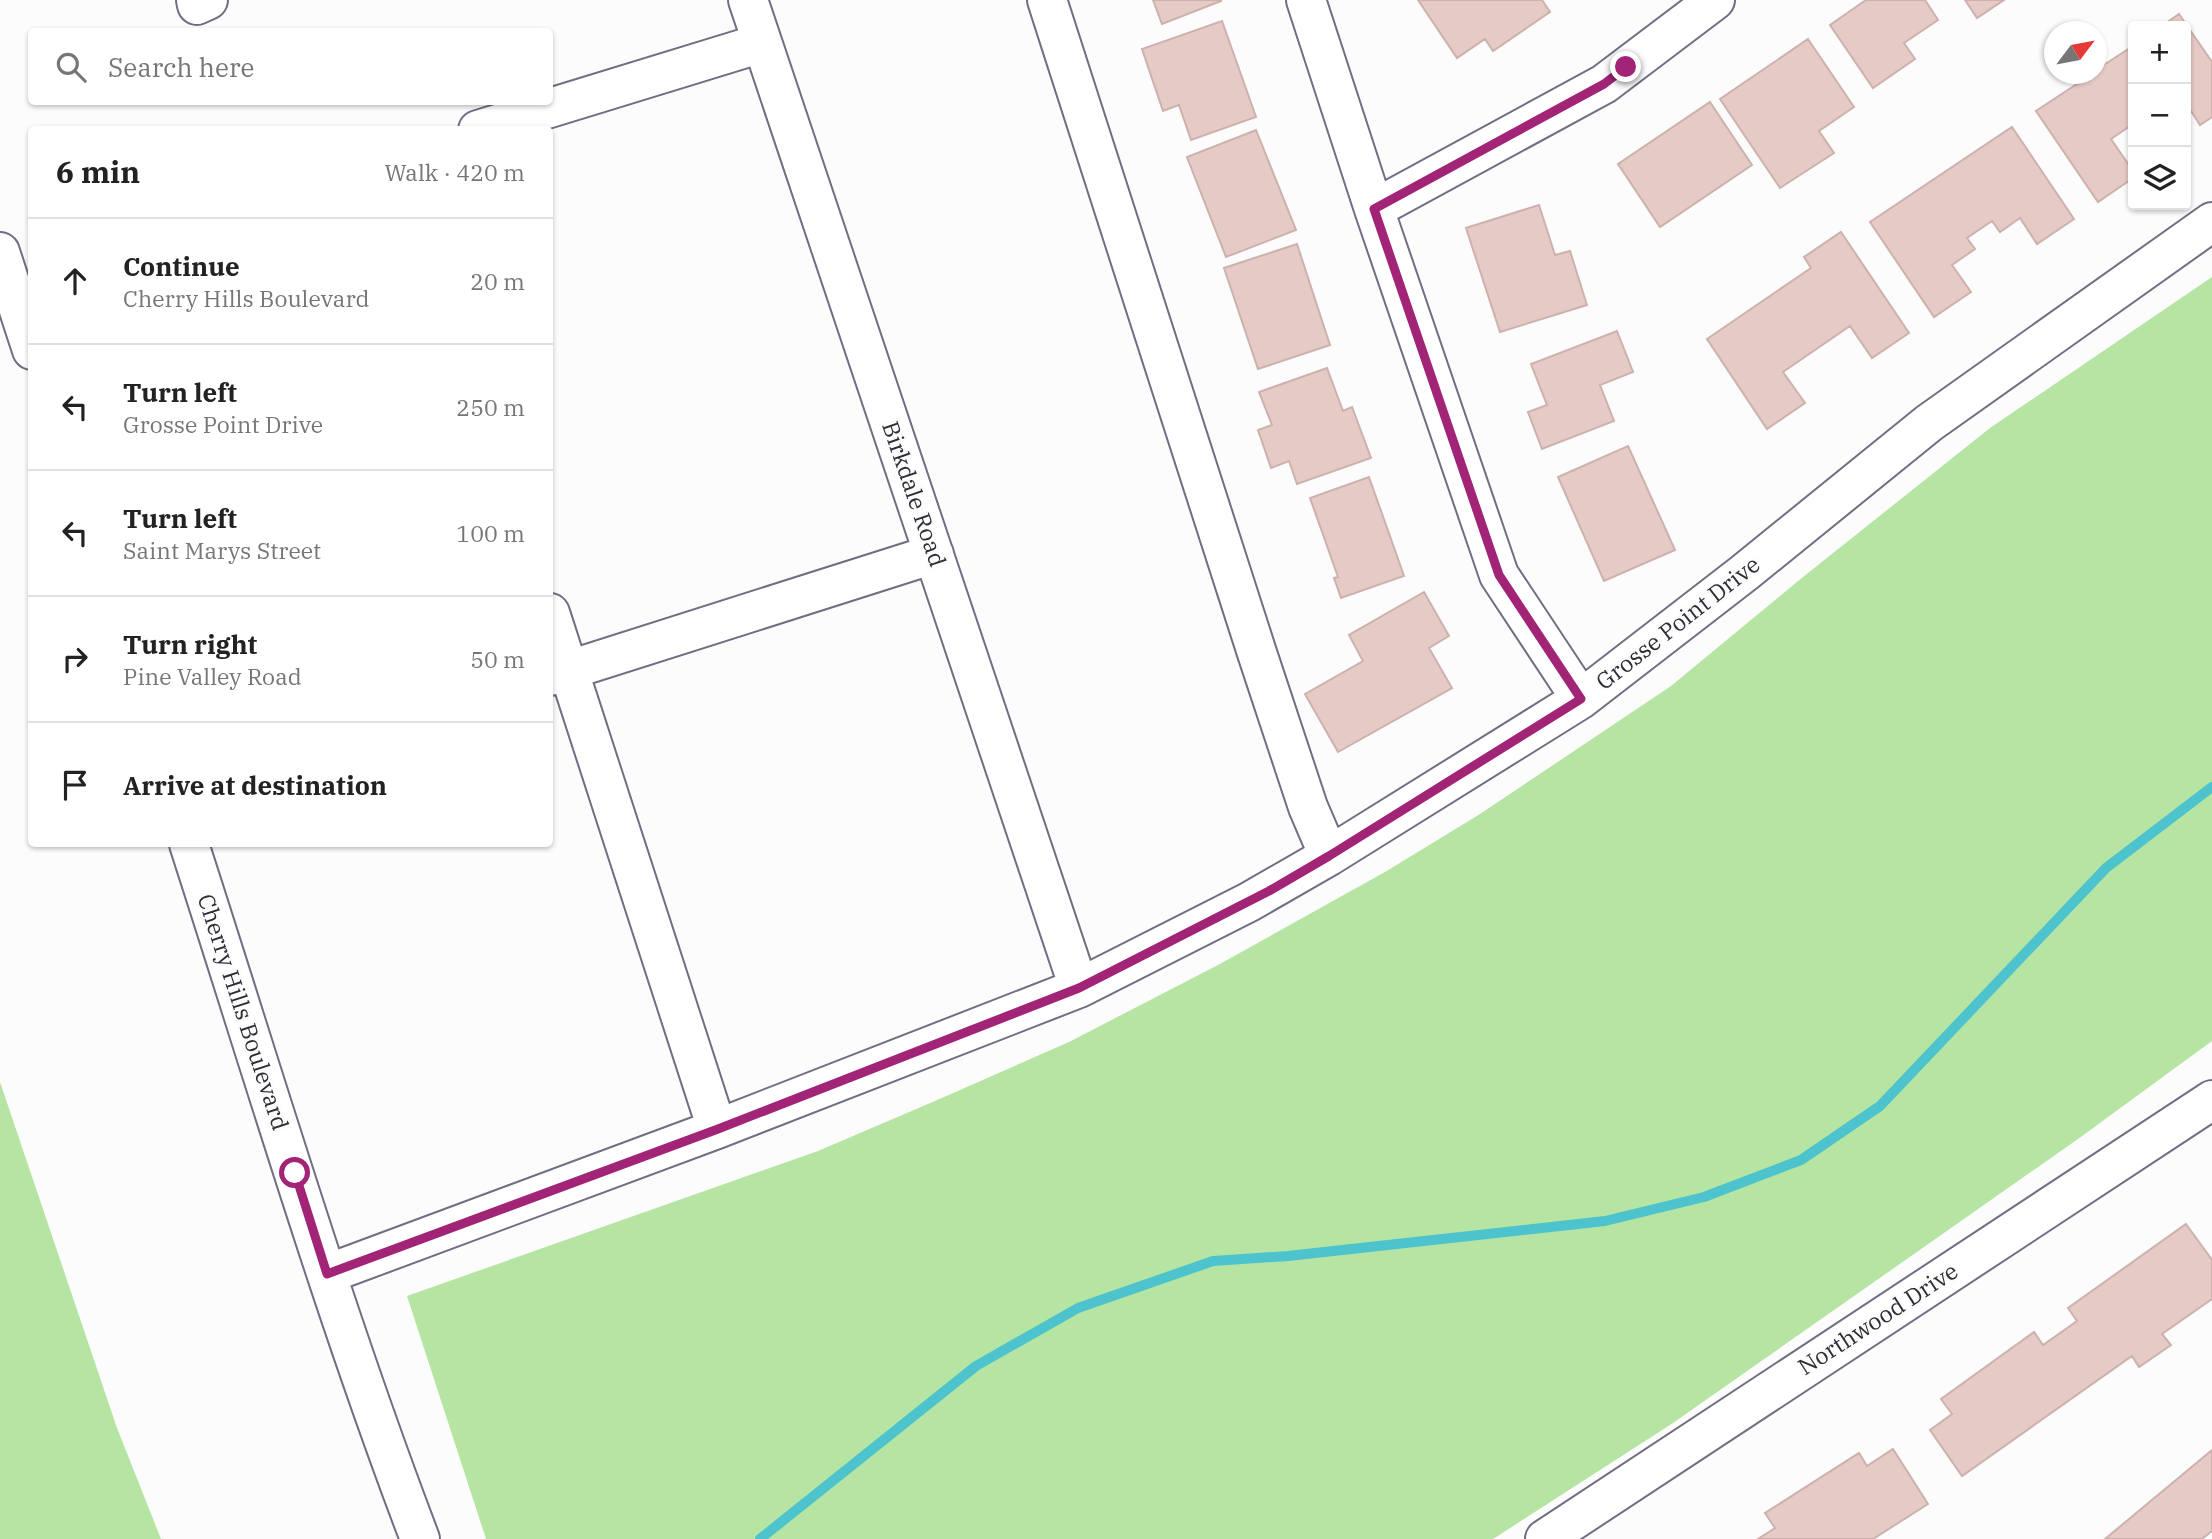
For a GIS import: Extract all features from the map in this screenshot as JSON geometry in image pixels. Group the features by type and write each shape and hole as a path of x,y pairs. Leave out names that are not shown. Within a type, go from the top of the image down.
{"street":[{"path":"195,0 197,5 208,0"},
{"name":"Birkdale Road","path":"748,0 1079,988"},
{"path":"1047,0 1308,807 1329,856"},
{"path":"1306,0 1499,575 1581,699"},
{"path":"1374,209 1604,84 1715,0"},
{"path":"491,126 762,43"},
{"name":"Grosse Point Drive","path":"327,1274 718,1129 1079,988 1249,902 1329,856 1581,699 1744,573 1929,424 2212,222"},
{"path":"13,263 28,332"},
{"path":"559,673 934,554"},
{"path":"553,633 559,673 718,1129"},
{"name":"Cherry Hills Boulevard","path":"191,847 327,1274 419,1539"},
{"name":"Northwood Drive","path":"1545,1539 2212,1100"}],"green space":[{"path":"2212,277 2212,1041 2078,1139 1673,1423 1493,1539 486,1539 407,1296 818,1151 935,1101 1069,1042 1218,965 1385,872 1480,814 1671,686 1990,428"},
{"path":"0,1082 117,1428 161,1539 0,1539"}],"building":[{"path":"1153,0 1221,0 1221,1 1162,24"},
{"path":"1418,0 1542,0 1550,12 1493,51 1485,39 1457,58"},
{"path":"1866,0 1925,0 1938,20 1904,43 1915,59 1873,88 1830,25"},
{"path":"1965,0 2004,0 1977,18"},
{"path":"2179,14 2184,21 2169,21"},
{"path":"1222,21 1256,117 1191,140 1179,105 1163,111 1142,49"},
{"path":"2191,31 2212,62 2212,117 2200,125 2191,111"},
{"path":"1808,39 1854,107 1819,131 1834,153 1780,188 1720,99"},
{"path":"2128,49 2128,127 2111,139 2128,164 2128,181 2098,202 2036,111 2077,84 2107,84 2107,63"},
{"path":"1710,102 1752,165 1660,227 1618,164"},
{"path":"2012,127 2074,219 2037,244 2020,218 2000,232 1992,221 1967,238 1975,249 1952,265 1971,292 1934,317 1870,222"},
{"path":"1256,130 1296,230 1226,257 1187,157"},
{"path":"1539,205 1555,255 1570,251 1587,305 1500,332 1466,228"},
{"path":"1841,232 1909,333 1872,358 1850,326 1783,372 1805,403 1767,429 1707,339 1811,268 1804,257"},
{"path":"1297,244 1330,345 1258,369 1224,268"},
{"path":"1617,331 1633,372 1600,385 1614,421 1542,449 1528,412 1547,405 1531,364"},
{"path":"1327,368 1343,411 1352,407 1371,458 1297,484 1289,461 1271,468 1258,430 1272,425 1259,392"},
{"path":"1628,446 1675,550 1604,581 1558,477"},
{"path":"1369,477 1404,576 1341,598 1334,578 1338,577 1310,498"},
{"path":"1424,592 1449,636 1429,648 1452,688 1338,752 1305,694 1363,661 1349,635"},
{"path":"2186,1224 2212,1260 2212,1299 2162,1334 2171,1345 2139,1367 2132,1356 1962,1476 1930,1430 1952,1414 1941,1399 2034,1332 2043,1345 2077,1321 2068,1308"},
{"path":"1893,1449 1928,1504 1873,1539 1758,1539 1775,1528 1765,1513 1859,1453 1867,1466"},
{"path":"2212,1450 2212,1531 2202,1539 2105,1539"}],"waterway":[{"path":"760,1539 976,1366 1078,1308 1213,1261 1288,1256 1605,1221 1704,1197 1801,1160 1880,1106 2106,868 2212,787"}],"route":[{"path":"295,1173 327,1274 718,1129 1079,988 1269,891 1581,699 1499,575 1374,209 1604,84 1626,67"}]}
